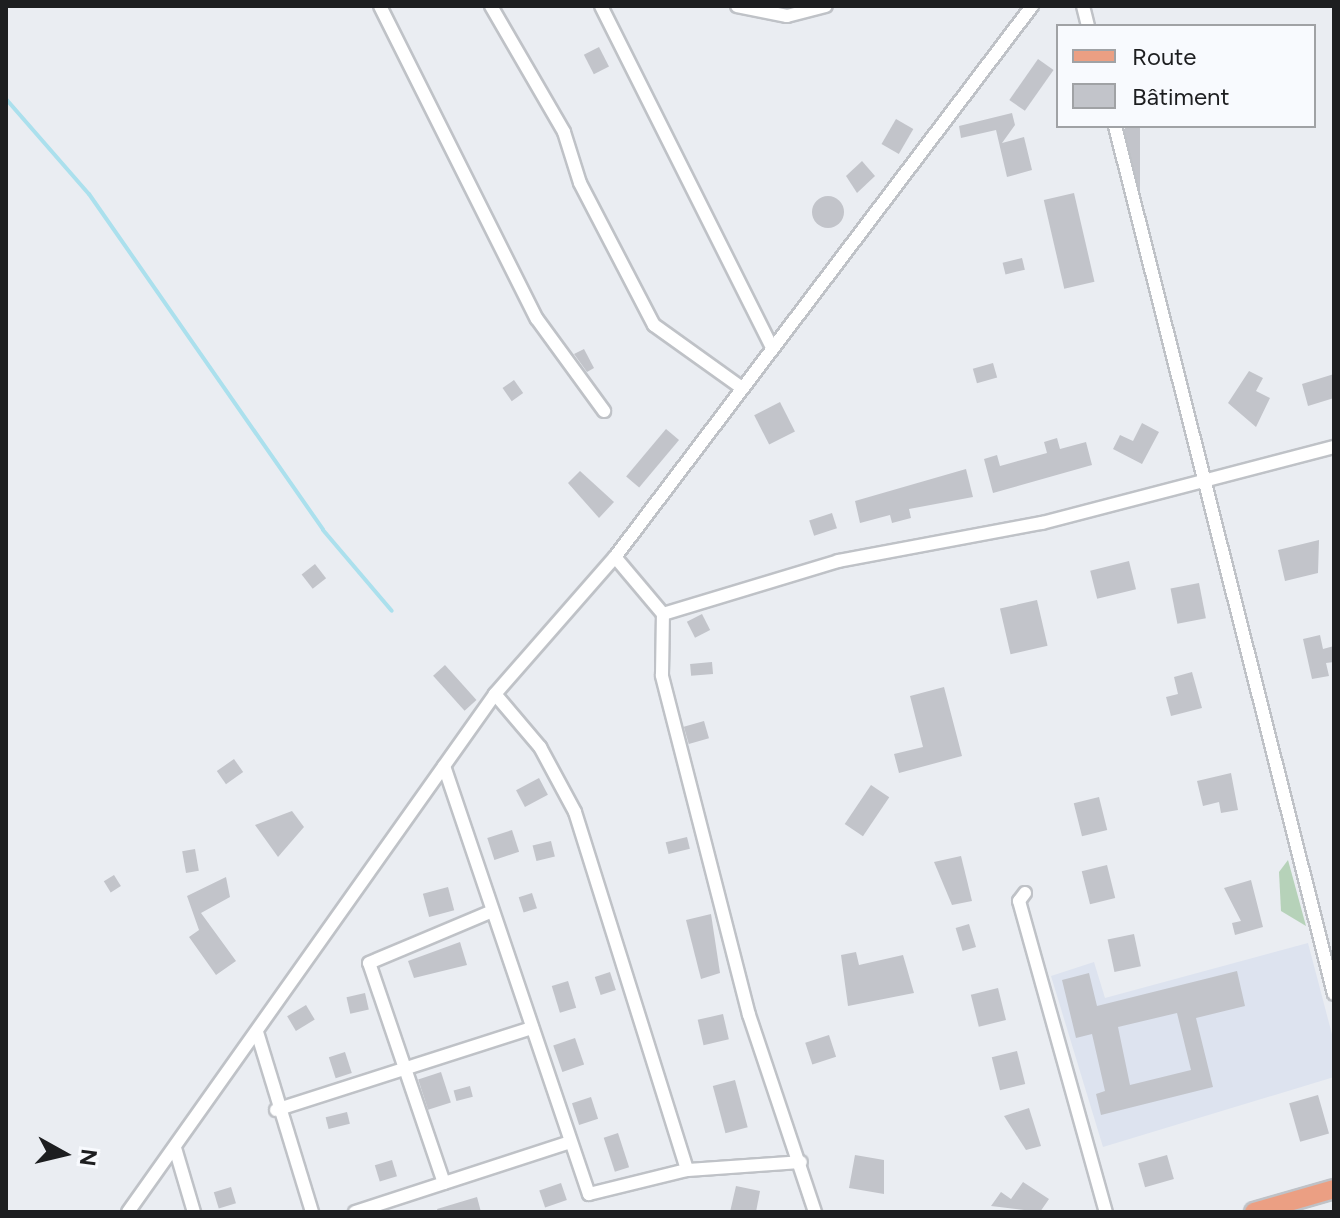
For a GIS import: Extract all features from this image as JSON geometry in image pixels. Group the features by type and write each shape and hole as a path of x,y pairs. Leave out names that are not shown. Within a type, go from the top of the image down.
{"main road":[{"path":"1254,1212 1334,1189"}],"street":[{"path":"491,6 564,132 580,183 654,325 742,388"},
{"path":"601,6 772,348"},
{"path":"737,6 787,16 826,6"},
{"path":"128,1212 495,694 615,557 1032,6"},
{"path":"382,7 537,319 604,411"},
{"path":"1116,128 1334,994"},
{"path":"663,614 838,561 1206,482 1334,447"},
{"path":"615,557 663,614"},
{"path":"663,614 658,641 670,706 749,1015 801,1162 815,1212"},
{"path":"495,694 540,747 575,812 687,1170"},
{"path":"444,766 589,1194 687,1170 801,1162"},
{"path":"1025,893 1019,901 1106,1212"},
{"path":"444,1183 369,963 493,911"},
{"path":"276,1110 532,1028"},
{"path":"257,1032 276,1110 312,1212"},
{"path":"355,1212 570,1142"},
{"path":"175,1148 194,1212"}],"shaded area":[{"path":"1308,943 1334,1042 1334,1077 1103,1147 1051,976 1094,962 1105,998"}],"green space":[{"path":"1288,860 1306,926 1281,911 1279,872"}],"building":[{"path":"599,47 609,67 594,74 584,55"},
{"path":"1038,59 1054,70 1025,111 1009,100"},
{"path":"1012,113 1015,125 1002,143 1024,137 1032,170 1007,177 996,130 961,138 959,126"},
{"path":"896,119 913,129 899,154 882,144"},
{"path":"1125,128 1140,128 1140,202 1125,202"},
{"path":"862,161 875,176 857,193 846,176"},
{"path":"1074,193 1094,282 1064,289 1044,200"},
{"path":"828,196 839,201 844,212 839,223 828,228 817,223 812,212 817,201"},
{"path":"1022,258 1025,270 1005,274 1003,263"},
{"path":"584,349 594,368 587,372 574,354"},
{"path":"993,363 997,377 977,383 973,369"},
{"path":"1249,371 1263,378 1256,391 1270,398 1256,427 1228,403"},
{"path":"1334,374 1334,398 1308,406 1302,384"},
{"path":"514,380 523,393 512,401 503,388"},
{"path":"780,402 795,431 769,445 754,415"},
{"path":"1142,423 1159,432 1142,464 1113,449 1120,435 1133,441"},
{"path":"666,429 679,440 639,487 626,476"},
{"path":"1057,438 1060,449 1086,442 1092,465 993,493 984,459 997,455 1000,466 1047,453 1044,442"},
{"path":"966,469 973,497 909,509 911,518 892,523 890,515 860,523 855,501"},
{"path":"580,471 614,502 599,518 568,483"},
{"path":"832,513 837,528 814,536 809,520"},
{"path":"1319,540 1318,573 1285,581 1278,550"},
{"path":"1129,561 1136,589 1097,599 1090,571"},
{"path":"315,564 326,578 313,589 302,574"},
{"path":"1199,583 1206,618 1177,624 1171,589"},
{"path":"1037,600 1048,646 1011,654 1000,609"},
{"path":"702,614 710,630 695,638 687,622"},
{"path":"1320,635 1323,649 1334,646 1334,662 1326,663 1329,676 1312,679 1303,639"},
{"path":"712,662 713,674 691,676 690,664"},
{"path":"445,665 476,700 465,711 433,676"},
{"path":"1192,672 1202,708 1171,716 1166,697 1178,694 1174,677"},
{"path":"944,687 962,756 899,773 894,754 923,747 910,696"},
{"path":"704,721 709,738 689,744 684,727"},
{"path":"234,759 243,772 226,784 217,771"},
{"path":"1231,773 1238,810 1221,813 1219,802 1203,806 1197,781"},
{"path":"539,778 548,795 525,807 516,790"},
{"path":"871,785 889,797 863,836 845,824"},
{"path":"1099,797 1107,830 1082,836 1074,803"},
{"path":"292,811 304,827 278,857 255,825"},
{"path":"512,830 519,852 494,860 487,838"},
{"path":"687,837 690,849 669,854 666,842"},
{"path":"551,841 555,857 536,861 533,846"},
{"path":"195,849 199,871 186,873 182,851"},
{"path":"961,856 972,901 952,905 934,862"},
{"path":"1107,865 1115,898 1090,904 1082,871"},
{"path":"114,875 121,886 111,892 104,881"},
{"path":"226,877 230,897 201,913 236,961 216,975 189,937 199,930 187,896"},
{"path":"1251,880 1263,927 1235,935 1232,923 1241,921 1224,888"},
{"path":"448,887 454,910 429,917 423,894"},
{"path":"532,893 537,908 524,913 519,897"},
{"path":"711,914 720,973 701,979 686,920"},
{"path":"969,924 976,947 963,951 956,928"},
{"path":"1134,934 1141,966 1114,972 1108,940"},
{"path":"460,942 467,965 414,978 408,961"},
{"path":"856,952 859,965 903,955 914,993 848,1006 841,955"},
{"path":"1237,971 1245,1006 1196,1018 1213,1087 1101,1115 1096,1094 1105,1091 1092,1034 1076,1038 1062,980 1089,973 1097,1006","holes":["1177,1013 1191,1070 1130,1085 1118,1027"]},
{"path":"610,972 616,990 601,995 595,977"},
{"path":"568,981 576,1008 560,1013 552,986"},
{"path":"998,988 1006,1020 979,1027 971,995"},
{"path":"365,993 369,1010 350,1014 346,997"},
{"path":"306,1005 315,1020 296,1031 287,1016"},
{"path":"723,1014 729,1039 704,1045 698,1020"},
{"path":"829,1035 836,1057 812,1065 805,1043"},
{"path":"575,1038 584,1064 562,1072 553,1045"},
{"path":"1017,1051 1025,1084 1000,1090 992,1057"},
{"path":"345,1052 352,1073 336,1078 329,1057"},
{"path":"441,1072 451,1102 428,1110 418,1079"},
{"path":"735,1080 748,1127 725,1133 713,1086"},
{"path":"470,1086 473,1097 456,1101 454,1090"},
{"path":"1318,1095 1329,1133 1300,1142 1289,1103"},
{"path":"591,1097 598,1119 579,1125 572,1103"},
{"path":"1029,1108 1041,1146 1026,1150 1004,1116"},
{"path":"347,1112 350,1124 329,1129 326,1117"},
{"path":"618,1133 629,1167 615,1172 604,1138"},
{"path":"855,1155 884,1160 884,1194 849,1188"},
{"path":"1167,1155 1174,1179 1145,1187 1138,1163"},
{"path":"392,1160 397,1176 380,1182 375,1165"},
{"path":"1023,1182 1049,1199 1040,1212 991,1206 1001,1192 1011,1199"},
{"path":"561,1183 567,1200 545,1208 539,1190"},
{"path":"736,1186 760,1191 756,1212 730,1212"},
{"path":"231,1187 236,1203 219,1209 214,1192"},
{"path":"477,1197 481,1212 438,1212 437,1209"}],"waterway":[{"path":"6,99 89,194 323,530 392,611"}]}
